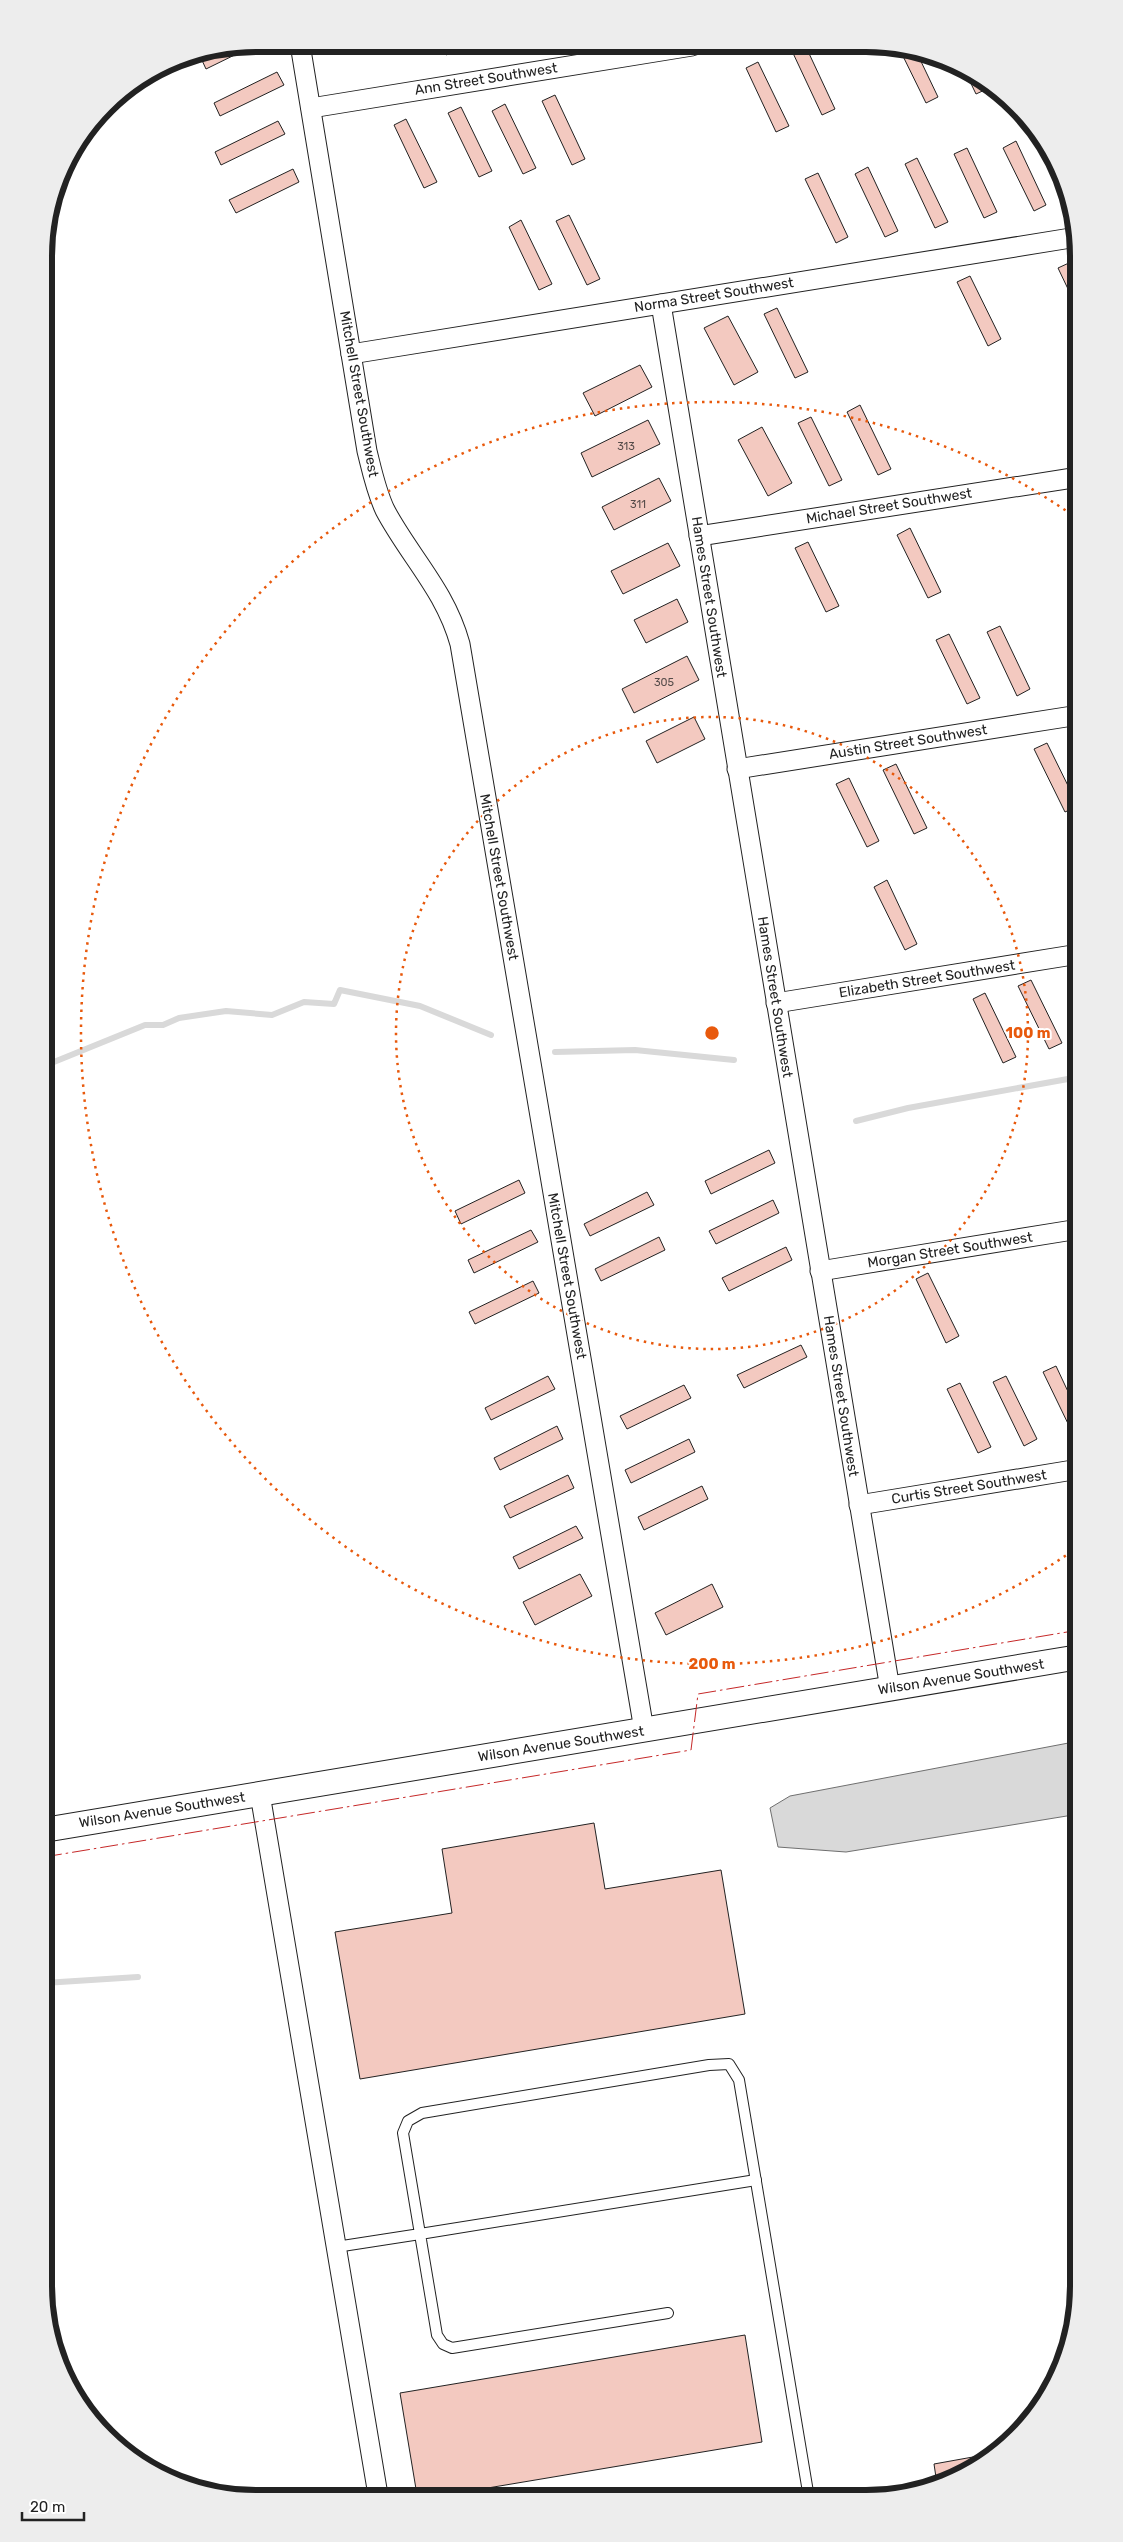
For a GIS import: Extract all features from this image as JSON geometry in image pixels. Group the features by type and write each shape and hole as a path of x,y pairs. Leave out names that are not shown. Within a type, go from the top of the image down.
{"street":[{"name":"Mitchell Street Southwest","path":"301,52 367,451 377,492 386,512 446,605 460,644 644,1730"},
{"name":"Ann Street Southwest","path":"310,108 655,52"},
{"name":"Norma Street Southwest","path":"351,354 1070,238"},
{"name":"Hames Street Southwest","path":"660,304 890,1689"},
{"name":"Michael Street Southwest","path":"699,536 1070,477"},
{"name":"Austin Street Southwest","path":"737,770 1070,716"},
{"name":"Elizabeth Street Southwest","path":"776,1003 1070,955"},
{"name":"Morgan Street Southwest","path":"820,1270 1070,1230"},
{"name":"Curtis Street Southwest","path":"859,1505 1070,1470"},
{"name":"Wilson Avenue Southwest","path":"52,1829 1070,1659"},
{"path":"260,1794 377,2490"}],"lane":[{"path":"668,2313 452,2348 443,2344 436,2334 403,2133 408,2121 422,2113 709,2065 729,2064 739,2080 809,2490"},
{"path":"336,2247 756,2180"}],"shaded area":[{"path":"1070,1743 1070,1815 846,1852 778,1847 770,1808 790,1796"}],"building":[{"path":"792,52 808,52 835,109 822,115"},
{"path":"238,53 206,69 202,59"},
{"path":"903,55 920,59 938,97 926,103"},
{"path":"758,62 789,126 776,132 746,68"},
{"path":"277,72 284,85 220,116 214,103"},
{"path":"969,80 984,90 976,94"},
{"path":"555,95 585,159 572,165 542,101"},
{"path":"505,104 536,168 523,174 492,111"},
{"path":"461,107 492,171 479,177 448,113"},
{"path":"406,119 437,182 424,188 394,125"},
{"path":"278,121 285,134 221,165 215,152"},
{"path":"1016,141 1046,205 1034,211 1003,148"},
{"path":"967,148 997,212 984,218 954,154"},
{"path":"917,158 948,222 935,228 905,164"},
{"path":"868,167 898,231 885,237 855,174"},
{"path":"293,169 299,182 236,213 229,200"},
{"path":"818,173 848,237 836,243 805,179"},
{"path":"569,215 600,279 587,285 556,221"},
{"path":"521,220 552,284 539,290 509,227"},
{"path":"1070,262 1070,293 1058,268"},
{"path":"970,276 1001,339 988,346 957,282"},
{"path":"777,308 808,372 795,378 764,314"},
{"path":"728,316 758,372 734,385 704,328"},
{"path":"640,365 652,387 595,416 583,393"},
{"path":"860,405 891,469 878,475 847,412"},
{"path":"811,417 842,480 829,486 798,423"},
{"path":"648,420 660,444 592,477 581,453"},
{"path":"762,427 792,483 768,496 738,440"},
{"path":"659,478 671,501 614,530 602,507"},
{"path":"910,528 941,592 928,598 897,535"},
{"path":"808,542 839,606 826,612 795,548"},
{"path":"668,543 680,566 623,594 611,571"},
{"path":"677,599 688,622 646,643 634,620"},
{"path":"1000,626 1030,689 1017,696 987,632"},
{"path":"949,634 980,698 967,704 936,640"},
{"path":"687,656 699,680 634,713 622,689"},
{"path":"694,717 705,739 657,763 646,741"},
{"path":"1047,743 1070,790 1070,810 1065,812 1034,749"},
{"path":"896,764 927,828 914,834 883,770"},
{"path":"849,778 879,841 867,847 836,784"},
{"path":"887,880 917,944 905,950 874,887"},
{"path":"1031,980 1062,1043 1049,1049 1018,986"},
{"path":"985,993 1016,1057 1003,1063 973,999"},
{"path":"769,1150 775,1163 711,1194 705,1181"},
{"path":"519,1180 525,1193 461,1224 455,1211"},
{"path":"647,1192 654,1205 590,1236 584,1224"},
{"path":"773,1200 779,1213 716,1244 709,1231"},
{"path":"531,1230 538,1242 474,1273 468,1260"},
{"path":"659,1237 665,1250 601,1281 595,1269"},
{"path":"786,1247 792,1260 729,1291 722,1278"},
{"path":"928,1273 959,1336 946,1343 916,1279"},
{"path":"533,1281 539,1293 475,1324 469,1312"},
{"path":"801,1345 807,1357 744,1388 737,1375"},
{"path":"1056,1366 1070,1396 1070,1428 1043,1372"},
{"path":"548,1376 555,1389 491,1420 485,1408"},
{"path":"1006,1376 1037,1439 1024,1446 993,1382"},
{"path":"960,1383 991,1447 978,1453 947,1389"},
{"path":"684,1385 691,1398 627,1429 620,1416"},
{"path":"557,1426 563,1439 500,1470 494,1458"},
{"path":"689,1439 695,1452 631,1483 625,1470"},
{"path":"568,1475 574,1488 510,1518 504,1506"},
{"path":"702,1486 708,1499 644,1530 638,1517"},
{"path":"576,1526 583,1538 519,1569 513,1557"},
{"path":"580,1574 592,1596 535,1625 523,1602"},
{"path":"712,1584 723,1607 666,1635 655,1613"},
{"path":"594,1823 605,1889 721,1870 745,2014 360,2079 335,1932 452,1913 442,1849"},
{"path":"745,2335 762,2442 476,2490 416,2490 400,2393"},
{"path":"978,2456 957,2469 936,2477 934,2464"}],"waterway":[{"path":"52,1063 145,1025 163,1025 179,1018 226,1011 272,1015 304,1002 334,1004 340,990 420,1006 491,1035"},
{"path":"555,1052 635,1050 734,1060"},
{"path":"856,1121 908,1108 1070,1079"},
{"path":"52,1982 138,1977"}],"power":[{"path":"52,1856 691,1750 698,1694 1070,1632"}]}
